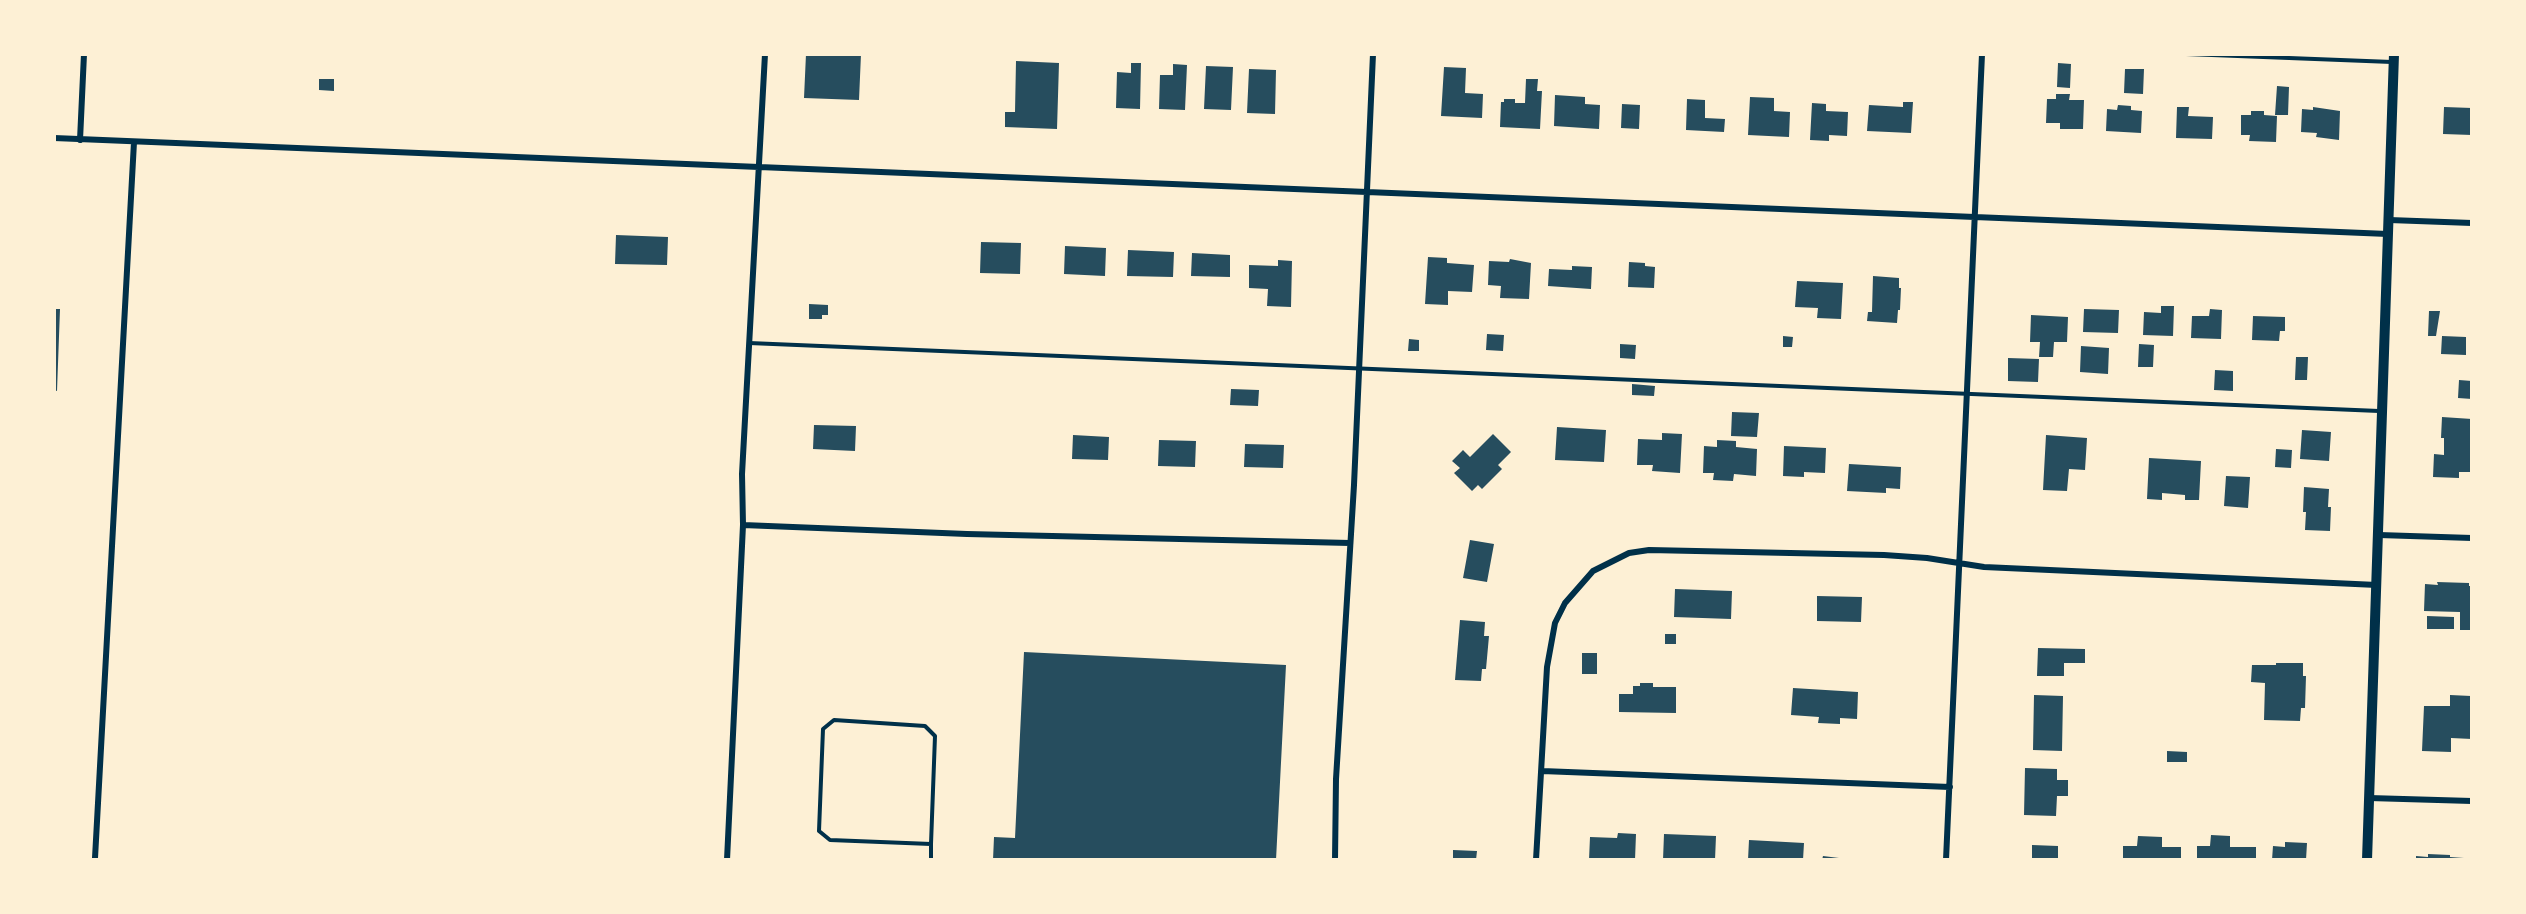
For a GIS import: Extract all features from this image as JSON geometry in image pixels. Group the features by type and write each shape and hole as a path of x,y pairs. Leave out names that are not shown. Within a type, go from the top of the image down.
{"street":[{"path":"80,140 84,54"},
{"path":"726,860 743,525 742,474 765,54"},
{"path":"1335,860 1336,779 1350,543 1373,54"},
{"path":"1946,860 1982,54"},
{"path":"2367,860 2394,58"},
{"path":"54,138 2389,234"},
{"path":"95,859 134,142"},
{"path":"2389,220 2472,223"},
{"path":"743,525 967,534 1350,543"},
{"path":"2379,535 2472,538"},
{"path":"1536,860 1547,667 1555,623 1564,603 1593,571 1629,553 1649,550 1884,555 1958,561 1984,567 2378,585"},
{"path":"1542,771 1950,787"},
{"path":"2369,798 2472,801"}],"lane":[{"path":"2186,54 2394,58"},
{"path":"749,343 2383,411"},
{"path":"931,860 932,844 935,736 925,726 903,724 834,720 823,729 819,831 830,840 932,844"}],"building":[{"path":"806,54 861,54 859,100 804,98"},
{"path":"1016,61 1059,63 1057,129 1005,127 1005,112 1015,112"},
{"path":"1131,63 1141,63 1140,109 1116,108 1117,72 1131,73"},
{"path":"2058,63 2071,64 2070,88 2057,87"},
{"path":"1173,64 1187,65 1185,110 1159,109 1160,75 1173,75"},
{"path":"1206,66 1233,67 1231,110 1204,109"},
{"path":"1444,67 1466,68 1465,93 1483,94 1482,118 1441,116"},
{"path":"1249,69 1276,70 1275,114 1247,113"},
{"path":"2125,69 2144,69 2143,94 2124,93"},
{"path":"319,79 334,79 334,91 319,90"},
{"path":"1526,79 1538,79 1537,91 1542,91 1540,129 1500,127 1501,102 1504,102 1504,99 1515,99 1515,103 1525,103"},
{"path":"2277,86 2289,87 2288,115 2275,115"},
{"path":"2056,94 2070,94 2069,100 2084,100 2083,129 2060,129 2060,123 2046,123 2047,99 2056,99"},
{"path":"1555,95 1585,97 1585,104 1600,105 1599,129 1554,126"},
{"path":"1750,97 1774,98 1774,111 1790,112 1789,137 1748,135"},
{"path":"1687,99 1705,100 1705,118 1725,119 1724,132 1686,130"},
{"path":"1903,102 1913,102 1911,133 1867,131 1869,105 1903,107"},
{"path":"1812,103 1826,104 1826,111 1848,112 1847,136 1829,135 1829,141 1810,140"},
{"path":"1622,104 1640,105 1639,129 1621,128"},
{"path":"2118,105 2131,106 2131,110 2142,111 2141,133 2106,131 2107,109 2117,110"},
{"path":"2177,107 2189,107 2188,116 2213,117 2212,139 2176,138"},
{"path":"2313,107 2340,111 2339,140 2316,137 2317,133 2301,132 2302,109 2313,110"},
{"path":"2444,107 2472,108 2472,135 2443,134"},
{"path":"2251,111 2264,111 2264,115 2277,116 2276,142 2249,141 2250,135 2241,135 2241,115 2251,115"},
{"path":"616,235 668,237 667,265 615,264"},
{"path":"981,242 1021,243 1020,274 980,273"},
{"path":"1065,246 1106,248 1105,276 1064,274"},
{"path":"1128,250 1174,252 1173,277 1127,276"},
{"path":"1192,253 1230,255 1230,277 1191,276"},
{"path":"1428,257 1447,258 1447,263 1474,265 1472,292 1448,291 1448,305 1425,304"},
{"path":"1510,259 1531,263 1529,299 1500,298 1501,286 1488,285 1489,261 1509,262"},
{"path":"1278,260 1292,261 1291,307 1267,306 1268,289 1249,288 1249,265 1278,266"},
{"path":"1629,262 1645,263 1645,266 1655,267 1654,288 1628,287"},
{"path":"1572,266 1592,267 1591,289 1548,286 1549,269 1572,270"},
{"path":"1873,276 1899,278 1899,288 1901,288 1897,323 1867,321 1868,312 1872,312"},
{"path":"1797,281 1843,283 1841,319 1817,318 1818,308 1795,307"},
{"path":"809,304 828,305 828,315 822,315 822,319 809,319"},
{"path":"2161,306 2174,306 2173,336 2143,335 2144,312 2161,313"},
{"path":"54,309 60,309 57,391 54,390"},
{"path":"2084,309 2119,310 2118,333 2083,332"},
{"path":"2210,309 2222,310 2221,339 2191,338 2192,316 2209,316"},
{"path":"2429,311 2440,311 2436,336 2428,336"},
{"path":"2031,315 2068,317 2067,342 2054,342 2053,357 2039,357 2040,342 2030,342"},
{"path":"2253,316 2285,317 2285,331 2280,331 2279,341 2252,340"},
{"path":"1487,334 1504,335 1503,351 1486,350"},
{"path":"1783,336 1793,337 1792,347 1783,347"},
{"path":"2442,336 2466,337 2466,355 2441,354"},
{"path":"1409,339 1419,340 1419,351 1408,351"},
{"path":"1620,344 1636,345 1635,359 1620,358"},
{"path":"2139,344 2154,345 2153,367 2138,367"},
{"path":"2081,346 2109,348 2108,374 2080,372"},
{"path":"2296,357 2308,357 2307,380 2295,380"},
{"path":"2008,358 2039,359 2038,382 2008,381"},
{"path":"2215,370 2233,371 2233,391 2214,390"},
{"path":"2459,380 2472,381 2472,399 2458,398"},
{"path":"1632,384 1655,386 1654,396 1632,395"},
{"path":"1231,389 1259,390 1258,406 1230,405"},
{"path":"1732,412 1759,413 1757,437 1731,436"},
{"path":"2442,417 2472,419 2472,472 2459,472 2459,478 2433,477 2434,454 2444,455 2444,438 2441,438"},
{"path":"814,425 856,426 855,451 813,449"},
{"path":"1557,427 1606,430 1604,462 1555,460"},
{"path":"2302,430 2331,432 2329,461 2300,459"},
{"path":"1662,433 1682,434 1680,473 1652,471 1653,465 1637,465 1638,439 1662,440"},
{"path":"1493,434 1511,452 1498,465 1502,469 1482,489 1478,485 1472,491 1454,473 1460,468 1452,461 1463,450 1470,457"},
{"path":"1073,435 1109,437 1108,460 1072,459"},
{"path":"2046,435 2087,438 2085,470 2069,469 2067,491 2043,490"},
{"path":"1159,440 1196,441 1195,467 1158,466"},
{"path":"1717,440 1736,441 1736,447 1757,449 1756,476 1734,474 1733,481 1713,480 1714,473 1703,473 1704,446 1717,447"},
{"path":"1245,444 1284,445 1283,468 1244,467"},
{"path":"1784,446 1826,448 1825,473 1804,472 1804,477 1783,476"},
{"path":"2276,449 2292,450 2291,468 2275,467"},
{"path":"2149,458 2201,461 2199,500 2185,500 2185,495 2162,493 2162,500 2147,499"},
{"path":"1849,464 1901,467 1900,489 1886,488 1886,493 1847,491"},
{"path":"2226,476 2250,477 2248,508 2224,506"},
{"path":"2304,487 2329,489 2330,531 2305,530"},
{"path":"1470,540 1494,544 1487,582 1463,578"},
{"path":"2437,582 2469,583 2469,586 2472,586 2472,630 2460,630 2460,612 2424,611 2425,584 2438,585"},
{"path":"1675,589 1732,591 1731,619 1674,617"},
{"path":"1817,596 1862,597 1861,622 1817,621"},
{"path":"2427,616 2454,617 2454,629 2427,629"},
{"path":"1460,620 1485,622 1484,636 1489,636 1486,669 1482,669 1481,681 1455,680"},
{"path":"1665,634 1676,634 1676,644 1665,644"},
{"path":"2038,648 2085,649 2085,663 2064,663 2064,676 2037,676"},
{"path":"1024,652 1286,665 1276,860 993,860 994,837 1015,838"},
{"path":"1582,653 1597,653 1597,674 1582,674"},
{"path":"2276,663 2303,663 2303,676 2306,676 2305,708 2301,708 2300,721 2264,720 2265,683 2251,682 2252,665 2276,665"},
{"path":"1640,683 1653,683 1653,687 1676,687 1676,713 1619,712 1619,694 1633,694 1633,686 1640,686"},
{"path":"1793,688 1858,692 1857,719 1840,718 1840,724 1818,723 1819,717 1791,715"},
{"path":"2034,695 2063,696 2062,751 2033,750"},
{"path":"2450,695 2471,696 2472,739 2451,738 2451,752 2422,751 2424,706 2450,706"},
{"path":"2167,751 2187,752 2187,762 2167,762"},
{"path":"2025,768 2057,769 2057,780 2068,780 2068,796 2057,796 2056,816 2024,815"},
{"path":"1618,833 1636,834 1635,860 1589,860 1590,837 1617,838"},
{"path":"1664,834 1716,836 1715,860 1663,860"},
{"path":"2211,835 2230,836 2230,847 2256,847 2256,860 2197,860 2197,846 2210,846"},
{"path":"2138,836 2162,837 2162,847 2181,847 2181,860 2123,860 2123,846 2137,846"},
{"path":"1749,840 1804,843 1803,860 1748,860"},
{"path":"2285,842 2307,843 2306,860 2272,860 2273,846 2285,847"},
{"path":"2032,845 2058,846 2058,860 2032,860"},
{"path":"1453,850 1477,851 1476,860 1453,860"},
{"path":"2428,854 2450,855 2450,857 2464,858 2464,860 2416,860 2416,856 2428,857"},
{"path":"1823,856 1847,859 1822,860"}]}
